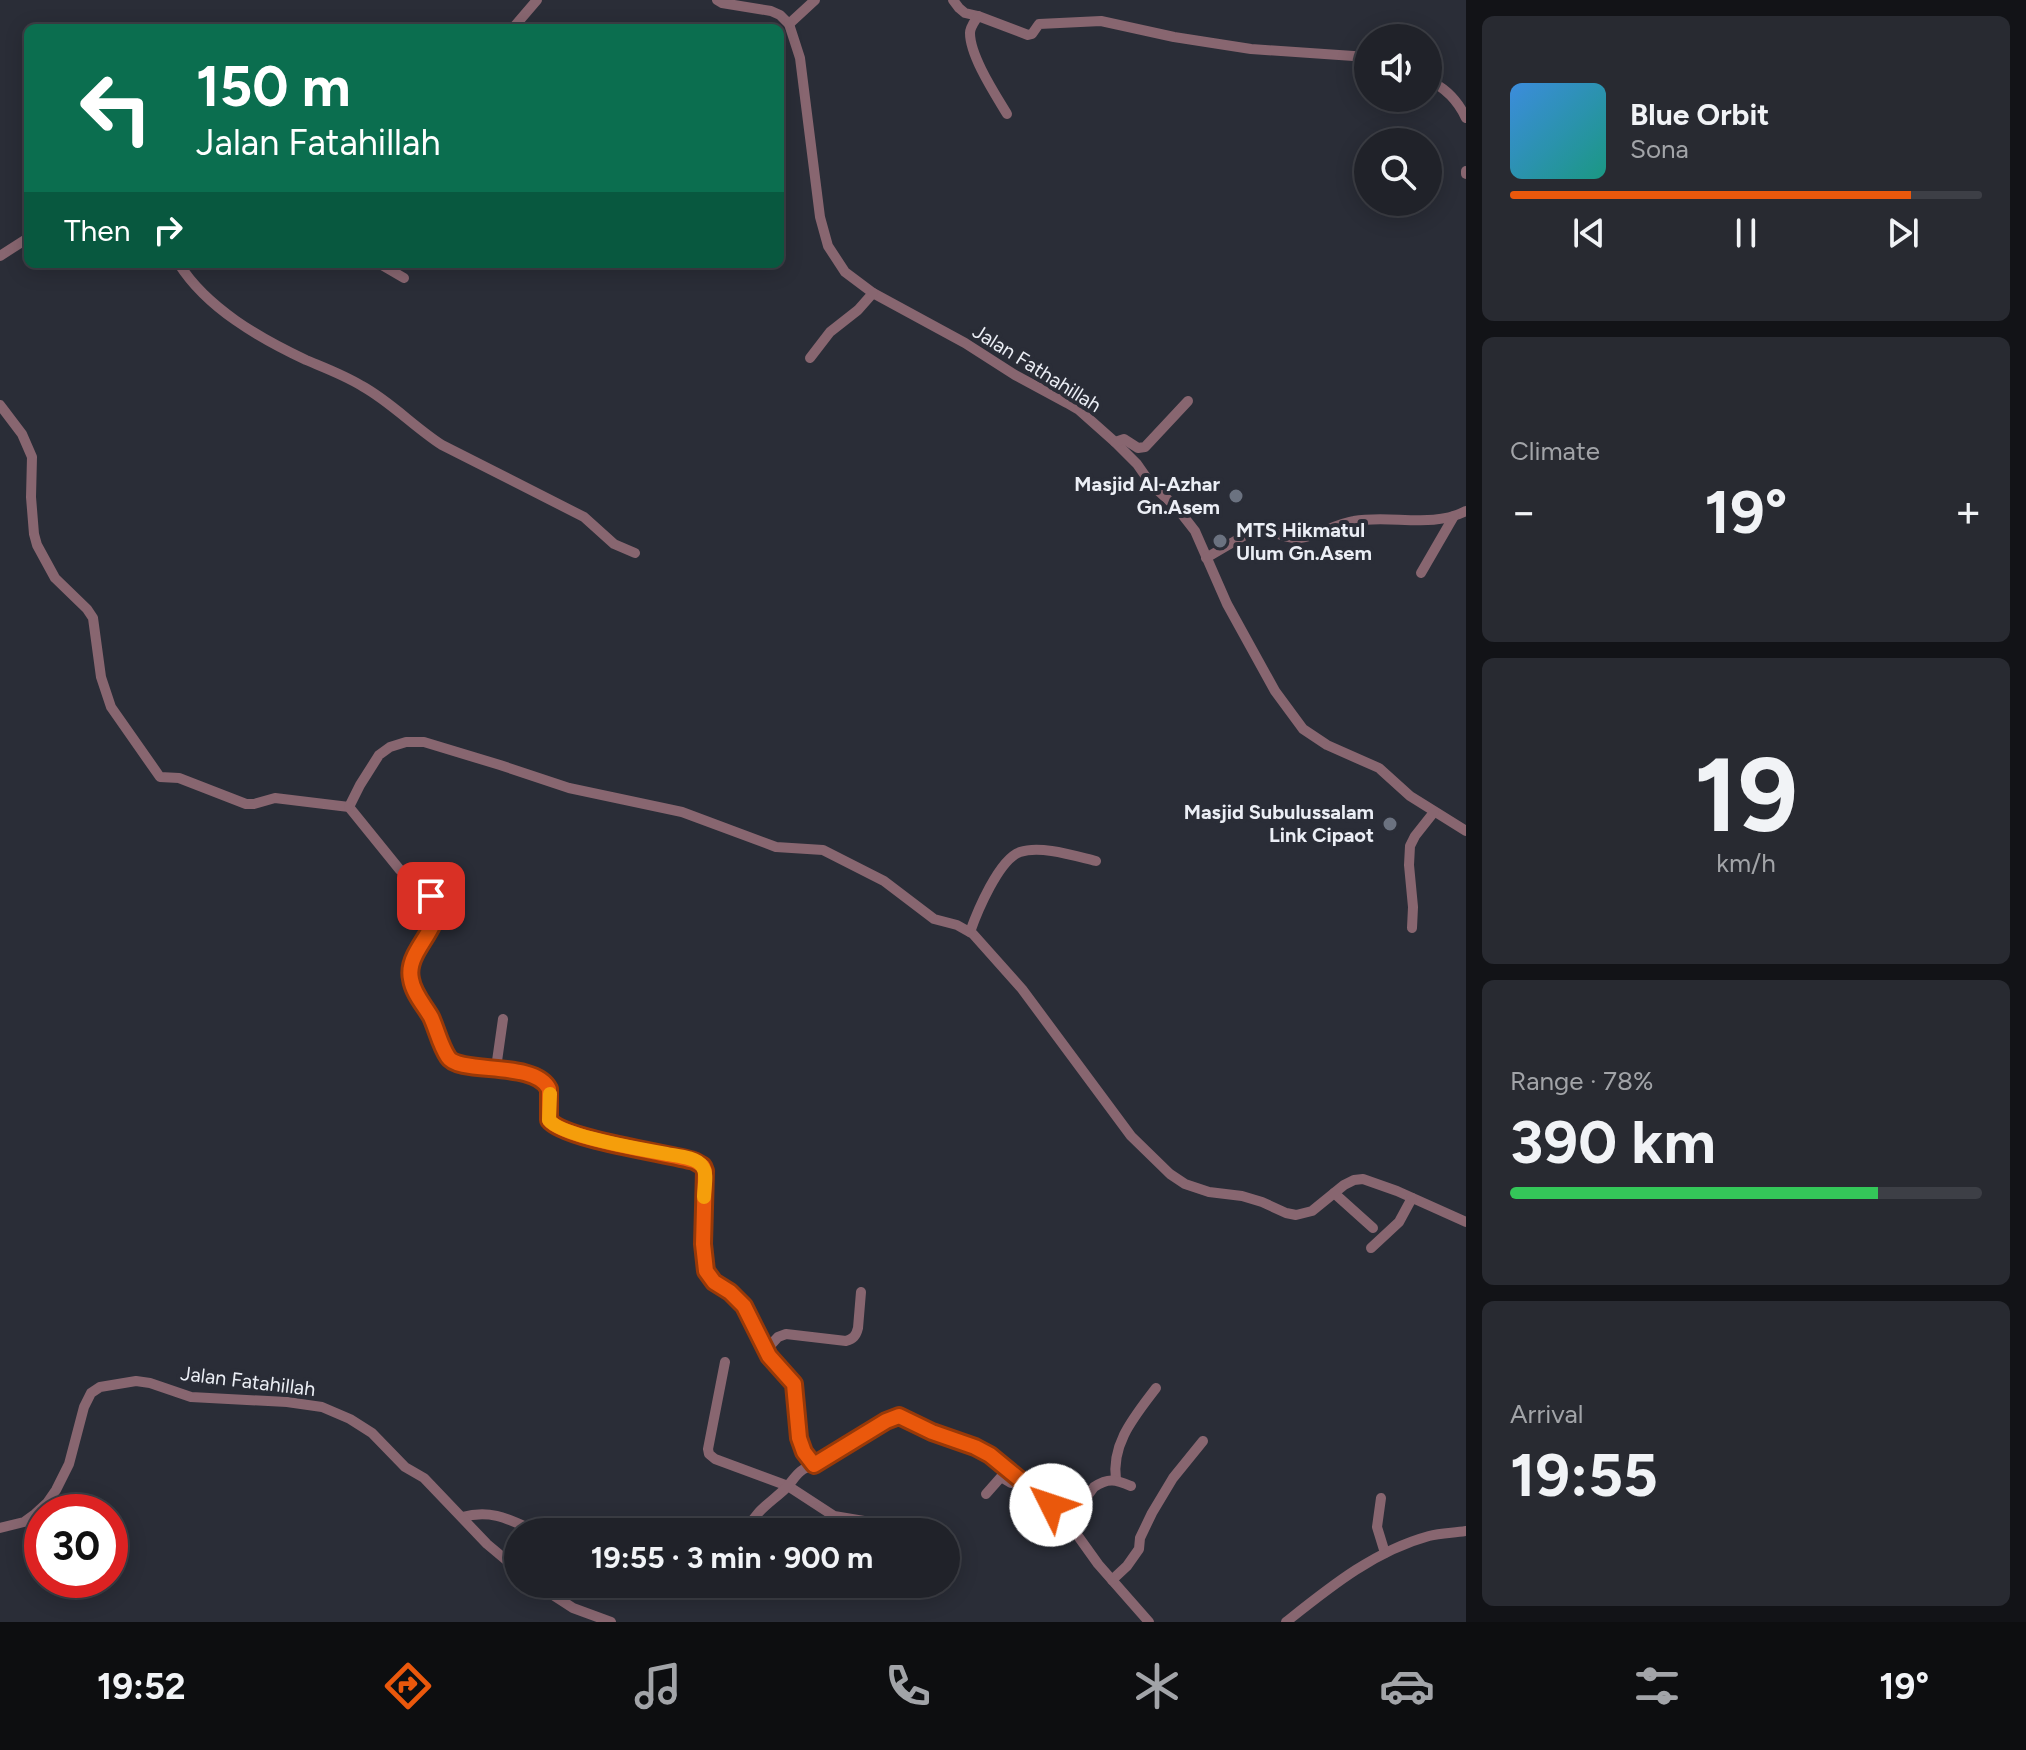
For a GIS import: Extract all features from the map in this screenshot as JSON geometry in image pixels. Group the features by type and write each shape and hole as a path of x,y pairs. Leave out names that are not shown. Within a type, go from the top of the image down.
{"street":[{"path":"516,24 537,0"},
{"path":"717,0 771,11 789,24 815,0"},
{"path":"953,0 965,13 1028,35 1039,24 1101,21 1251,49 1354,56"},
{"path":"978,16 970,34 974,50 989,85 1007,114"},
{"name":"Jalan Fathahillah","path":"789,24 800,58 820,217 828,246 845,272 873,293 1079,410 1115,442 1195,531 1227,604 1268,680 1303,729 1327,745 1379,768 1410,796 1466,831"},
{"path":"1442,89 1458,103 1466,118"},
{"path":"0,256 24,241"},
{"path":"182,268 210,300 239,322 304,359 362,385 442,445 584,517 614,544 635,553"},
{"path":"387,268 404,278"},
{"path":"810,358 830,332 858,310 873,293"},
{"path":"1115,442 1124,439 1138,448 1145,447 1188,401"},
{"path":"0,405 22,434 32,457 31,497 37,545 55,578 93,618 101,677 111,707 160,777 179,778 246,804 275,798 349,807 394,863 438,905 437,917 411,963 410,977 448,1057 460,1065 496,1068 545,1082 549,1089 549,1120 555,1126 694,1161 703,1166 706,1271 714,1282 744,1306 773,1362 794,1384 799,1438 804,1452 814,1465"},
{"path":"1206,558 1260,529 1296,538 1337,524 1366,519 1402,521 1454,516 1466,511"},
{"path":"1421,573 1454,516"},
{"path":"349,807 379,755 390,747 406,742 424,742 569,788 682,812 776,847 823,850 884,881 934,919 970,932 1022,989 1131,1136 1175,1178 1201,1190 1242,1196 1296,1215 1312,1211 1354,1180 1363,1179 1466,1222"},
{"path":"1412,928 1410,846 1434,812"},
{"path":"970,932 988,890 1016,854 1052,852 1096,861"},
{"path":"496,1068 503,1019"},
{"path":"1334,1193 1373,1228"},
{"path":"1371,1248 1399,1222 1412,1198"},
{"path":"766,1350 781,1335 791,1333 851,1340 858,1328 861,1292"},
{"path":"725,1362 709,1454 788,1486 834,1516 846,1518"},
{"name":"Jalan Fatahillah","path":"0,1528 24,1522 47,1503 56,1490 69,1464 84,1407 91,1393 100,1387 136,1381 191,1397 287,1402 322,1407 337,1413 372,1433 405,1467 424,1478 504,1558"},
{"path":"1116,1480 1115,1457 1121,1439 1156,1388"},
{"path":"754,1518 788,1486 794,1475 899,1416 975,1447 1018,1477 1068,1522 1149,1622"},
{"path":"1112,1580 1139,1549 1140,1538 1152,1513 1173,1478 1203,1441"},
{"path":"986,1494 1001,1477 1011,1483 1018,1477"},
{"path":"1068,1522 1094,1487 1116,1480 1131,1486"},
{"path":"1381,1498 1377,1527 1385,1553"},
{"path":"462,1517 483,1513 504,1518"},
{"path":"1286,1622 1322,1592 1385,1553 1433,1535 1466,1531"},
{"path":"558,1598 573,1608 611,1622"}],"slow traffic":[{"path":"550,1094 549,1120 555,1126 598,1139 678,1156 703,1166 704,1197"}],"place":[{"name":"Masjid Al-Azhar Gn.Asem","path":"1236,496"},
{"name":"MTS Hikmatul Ulum Gn.Asem","path":"1220,541"},
{"name":"Masjid Subulussalam Link Cipaot","path":"1390,824"}],"route":[{"path":"431,896 438,905 437,917 414,956 410,977 448,1057 460,1065 491,1067 541,1079 548,1085 549,1120 555,1126 598,1139 678,1156 703,1166 706,1271 714,1282 744,1306 769,1356 794,1384 799,1438 804,1452 814,1465 892,1417 899,1416 990,1455 1051,1505"}]}
